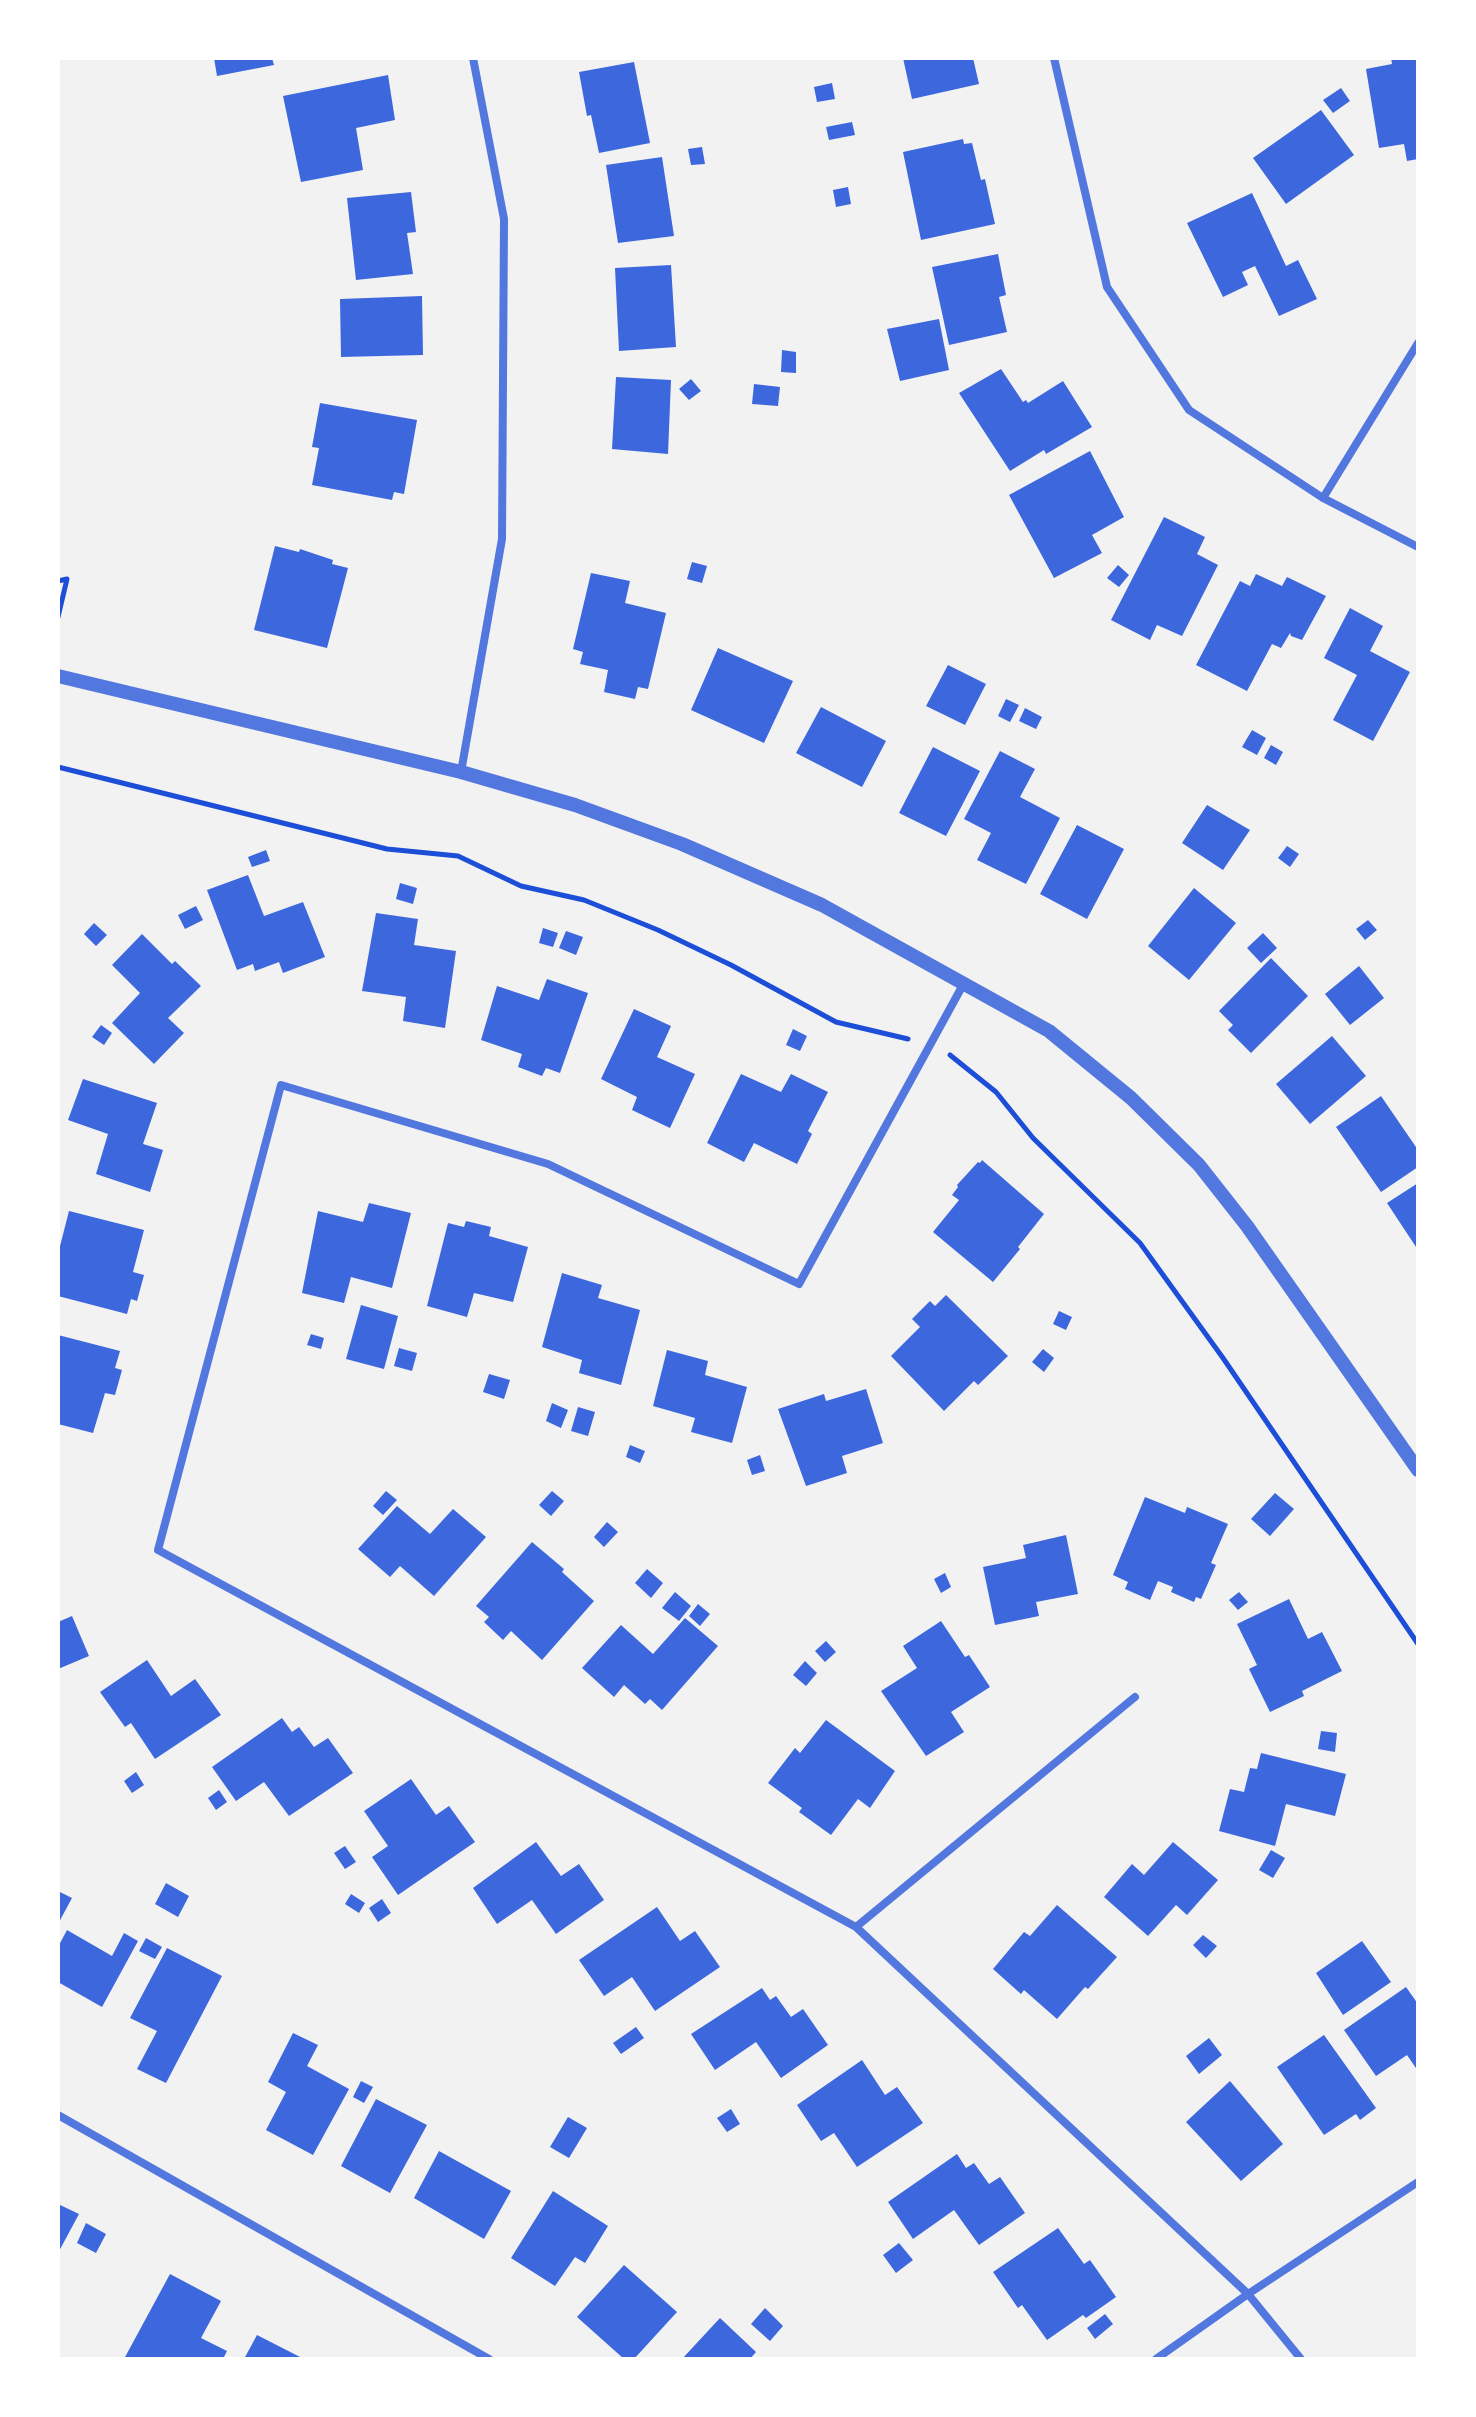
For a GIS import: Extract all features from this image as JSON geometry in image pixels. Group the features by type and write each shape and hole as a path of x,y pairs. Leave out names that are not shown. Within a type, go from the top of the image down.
{"street":[{"path":"461,772 502,539 504,219 473,58"},
{"path":"1054,58 1107,287 1189,410 1323,498 1418,547"},
{"path":"1323,498 1418,343"},
{"path":"58,676 461,772 575,805 682,844 822,905 1049,1031 1131,1098 1199,1165 1247,1226 1418,1470"},
{"path":"965,982 799,1284 548,1164 281,1085 158,1550 856,1927 1248,2294 1301,2359"},
{"path":"856,1927 1135,1697"},
{"path":"58,2115 489,2359"},
{"path":"1156,2359 1418,2182"}],"path":[{"path":"58,581 67,579 58,617"},
{"path":"58,767 387,849 458,856 521,886 584,900 658,930 731,965 836,1022 859,1030 931,1044 960,1061 996,1092 1033,1138 1140,1243 1223,1358 1418,1644"}],"building":[{"path":"214,58 272,58 274,65 217,76"},
{"path":"903,58 973,58 979,84 912,99"},
{"path":"1391,58 1418,58 1418,159 1407,161 1404,144 1379,148 1366,69 1392,64"},
{"path":"634,62 650,143 599,153 591,115 587,116 579,72"},
{"path":"388,75 395,120 356,128 363,170 301,182 283,96"},
{"path":"832,83 835,99 817,102 814,87"},
{"path":"1341,88 1350,101 1333,113 1323,100"},
{"path":"1321,110 1354,155 1286,204 1253,158"},
{"path":"852,122 855,135 829,140 826,127"},
{"path":"963,139 964,144 972,143 981,180 985,179 995,224 921,240 903,152"},
{"path":"702,147 705,164 691,165 688,149"},
{"path":"662,157 674,236 618,243 606,165"},
{"path":"848,187 851,204 836,207 833,190"},
{"path":"411,192 416,232 407,233 413,274 356,280 347,198"},
{"path":"1252,193 1286,266 1298,260 1317,299 1279,316 1255,266 1242,272 1248,285 1223,297 1187,223"},
{"path":"998,254 1006,295 999,297 1007,332 949,345 932,267"},
{"path":"671,265 676,347 619,351 615,268"},
{"path":"422,296 423,355 341,357 340,299"},
{"path":"939,319 949,370 900,381 887,329"},
{"path":"782,350 796,352 796,373 781,372"},
{"path":"1001,369 1023,402 1026,400 1028,403 1063,381 1092,427 1046,454 1044,450 1010,471 959,393"},
{"path":"616,377 671,380 668,454 612,449"},
{"path":"691,379 701,391 689,400 679,389"},
{"path":"754,384 780,387 778,406 752,404"},
{"path":"320,403 417,420 404,494 394,492 392,500 312,485 319,448 312,447"},
{"path":"1090,451 1124,517 1092,535 1102,553 1054,578 1009,495"},
{"path":"1164,517 1205,537 1197,554 1218,565 1182,636 1157,625 1150,640 1111,620"},
{"path":"275,546 299,552 300,549 348,568 327,648 254,630"},
{"path":"692,562 707,566 702,583 687,579"},
{"path":"1118,565 1129,575 1119,587 1107,578"},
{"path":"591,573 630,581 625,603 666,613 648,689 638,687 635,699 604,692 608,670 580,664 583,652 573,649"},
{"path":"1256,574 1282,586 1287,577 1326,596 1302,640 1290,633 1281,648 1272,644 1247,691 1196,665 1240,581 1250,586"},
{"path":"1350,608 1383,626 1370,651 1410,672 1373,741 1333,720 1357,675 1324,658"},
{"path":"718,648 793,681 764,743 691,710"},
{"path":"948,665 986,684 965,725 926,706"},
{"path":"1006,699 1019,705 1010,722 998,716"},
{"path":"821,707 886,741 862,787 796,753"},
{"path":"1025,708 1042,717 1036,729 1019,721"},
{"path":"1252,730 1266,738 1257,755 1242,747"},
{"path":"1271,745 1283,752 1276,765 1264,758"},
{"path":"933,747 980,771 946,836 899,813"},
{"path":"1000,751 1035,769 1020,797 1060,818 1026,884 977,860 991,833 964,819"},
{"path":"1207,805 1250,830 1223,870 1182,843"},
{"path":"1077,825 1124,849 1087,919 1040,894"},
{"path":"1287,846 1299,854 1290,867 1278,858"},
{"path":"266,850 270,861 252,867 248,857"},
{"path":"248,875 264,916 303,902 325,957 283,973 279,962 255,971 253,964 237,970 207,890"},
{"path":"400,883 417,888 413,904 396,899"},
{"path":"1194,888 1236,923 1189,980 1148,946"},
{"path":"196,906 203,920 185,929 178,915"},
{"path":"376,913 418,919 414,945 456,951 445,1028 403,1021 406,997 362,991"},
{"path":"1368,920 1377,930 1365,940 1356,929"},
{"path":"94,923 107,935 96,946 84,934"},
{"path":"543,928 558,933 553,947 539,943"},
{"path":"566,931 583,937 576,955 559,948"},
{"path":"1263,933 1277,948 1261,963 1247,948"},
{"path":"142,934 172,964 175,961 201,986 168,1018 184,1033 154,1064 112,1023 140,993 112,965"},
{"path":"1271,958 1308,996 1251,1053 1228,1030 1233,1025 1219,1011"},
{"path":"1359,966 1384,998 1350,1025 1325,994"},
{"path":"547,979 588,993 560,1073 546,1068 542,1076 518,1067 522,1054 481,1040 497,986 539,1000"},
{"path":"634,1009 671,1026 657,1057 695,1074 670,1128 632,1110 637,1097 601,1079"},
{"path":"101,1025 112,1033 104,1045 92,1037"},
{"path":"793,1029 807,1036 800,1051 786,1045"},
{"path":"1332,1036 1366,1076 1310,1124 1276,1084"},
{"path":"741,1074 781,1092 791,1074 828,1092 808,1131 812,1134 797,1164 754,1143 744,1162 707,1143"},
{"path":"83,1079 157,1103 143,1144 163,1150 150,1192 96,1174 108,1134 68,1120"},
{"path":"1381,1096 1418,1150 1418,1167 1381,1192 1336,1127"},
{"path":"982,1160 1044,1214 993,1282 933,1232 959,1200 952,1195 957,1185"},
{"path":"1418,1183 1418,1250 1387,1203"},
{"path":"369,1203 411,1213 392,1288 351,1277 344,1303 302,1293 318,1211 363,1222"},
{"path":"69,1211 144,1230 133,1272 144,1275 137,1301 131,1299 127,1314 58,1296 58,1254"},
{"path":"466,1221 491,1227 489,1236 528,1247 513,1302 474,1293 467,1317 427,1306 448,1223 464,1227"},
{"path":"562,1273 602,1285 598,1298 640,1310 621,1385 579,1373 582,1360 542,1347"},
{"path":"946,1295 1008,1356 978,1385 974,1381 944,1411 891,1356 920,1327 912,1319 930,1301 935,1306"},
{"path":"361,1305 398,1316 384,1369 346,1359"},
{"path":"1059,1311 1072,1317 1066,1330 1053,1324"},
{"path":"311,1334 324,1338 321,1349 307,1345"},
{"path":"58,1335 120,1351 115,1368 122,1370 115,1395 105,1393 93,1433 58,1424"},
{"path":"399,1348 417,1353 412,1371 394,1366"},
{"path":"1043,1349 1054,1358 1044,1372 1032,1362"},
{"path":"667,1350 708,1361 705,1375 747,1387 732,1443 691,1432 695,1418 653,1406"},
{"path":"489,1374 510,1380 504,1399 483,1392"},
{"path":"866,1389 883,1443 842,1456 847,1473 806,1486 778,1409 824,1394 826,1401"},
{"path":"552,1403 568,1410 561,1428 546,1421"},
{"path":"578,1407 595,1412 588,1436 571,1431"},
{"path":"630,1445 645,1451 640,1463 626,1457"},
{"path":"760,1455 765,1471 752,1475 747,1460"},
{"path":"386,1491 397,1500 383,1515 373,1506"},
{"path":"552,1491 564,1501 551,1516 539,1505"},
{"path":"1275,1493 1294,1509 1270,1536 1251,1519"},
{"path":"1145,1497 1185,1513 1187,1507 1228,1524 1211,1563 1216,1565 1201,1599 1196,1597 1194,1602 1171,1592 1173,1587 1158,1581 1150,1600 1125,1589 1128,1582 1113,1575"},
{"path":"397,1506 430,1534 453,1509 486,1537 434,1596 400,1566 390,1577 358,1549"},
{"path":"607,1522 618,1532 604,1547 594,1537"},
{"path":"1066,1535 1078,1594 1036,1602 1039,1616 995,1625 983,1567 1026,1558 1023,1545"},
{"path":"532,1542 564,1569 562,1572 594,1601 542,1660 511,1631 503,1640 484,1622 489,1617 476,1606"},
{"path":"647,1569 663,1583 651,1598 635,1583"},
{"path":"945,1573 951,1587 941,1593 934,1579"},
{"path":"675,1592 691,1606 679,1621 662,1608"},
{"path":"1239,1592 1248,1602 1238,1610 1229,1600"},
{"path":"1289,1599 1308,1639 1322,1632 1342,1671 1302,1691 1304,1696 1270,1712 1249,1669 1257,1665 1237,1624"},
{"path":"698,1604 710,1614 700,1626 689,1616"},
{"path":"72,1616 89,1656 58,1669 58,1622"},
{"path":"685,1618 718,1646 662,1710 650,1699 645,1704 624,1685 614,1697 582,1668 621,1625 653,1654"},
{"path":"941,1621 990,1687 951,1712 964,1732 926,1756 881,1691 917,1668 903,1646"},
{"path":"826,1641 836,1652 825,1662 815,1651"},
{"path":"147,1660 171,1696 195,1679 221,1715 155,1759 131,1723 125,1727 100,1692"},
{"path":"805,1661 817,1673 806,1686 793,1675"},
{"path":"282,1718 292,1732 299,1727 314,1747 328,1738 353,1773 289,1816 264,1782 236,1801 212,1767"},
{"path":"826,1720 895,1771 870,1808 858,1799 831,1835 799,1812 802,1808 768,1783 795,1748 800,1753"},
{"path":"1321,1731 1337,1733 1335,1752 1318,1749"},
{"path":"1261,1753 1346,1774 1335,1816 1286,1804 1275,1846 1219,1831 1230,1789 1244,1792 1250,1768 1257,1769"},
{"path":"136,1772 144,1785 132,1793 124,1781"},
{"path":"411,1779 436,1815 449,1806 475,1842 398,1895 372,1857 388,1846 364,1811"},
{"path":"219,1790 227,1802 216,1810 208,1798"},
{"path":"536,1842 561,1876 579,1864 604,1900 556,1934 532,1900 497,1924 473,1888"},
{"path":"1173,1842 1218,1880 1187,1915 1176,1905 1148,1936 1104,1897 1132,1864 1144,1875"},
{"path":"345,1846 356,1862 345,1869 334,1853"},
{"path":"1271,1850 1285,1858 1273,1878 1259,1870"},
{"path":"166,1883 189,1896 178,1917 155,1904"},
{"path":"58,1891 72,1898 58,1924"},
{"path":"351,1894 365,1903 359,1913 345,1904"},
{"path":"382,1899 391,1913 378,1922 369,1908"},
{"path":"1057,1905 1117,1957 1057,2019 1024,1990 1021,1994 993,1969 1024,1932 1030,1936"},
{"path":"657,1907 680,1941 695,1931 720,1967 655,2011 632,1977 604,1996 579,1960"},
{"path":"67,1930 112,1956 124,1933 138,1941 102,2007 58,1982 58,1947"},
{"path":"1203,1935 1217,1946 1206,1958 1193,1945"},
{"path":"146,1938 162,1947 155,1959 139,1951"},
{"path":"1362,1941 1391,1982 1343,2015 1316,1973"},
{"path":"167,1948 222,1976 166,2083 137,2069 157,2031 130,2018"},
{"path":"1406,1987 1418,2004 1418,2071 1407,2055 1376,2076 1344,2030"},
{"path":"762,1988 770,2000 776,1996 791,2017 803,2009 828,2045 781,2078 756,2042 715,2070 691,2034"},
{"path":"636,2027 644,2038 621,2054 613,2043"},
{"path":"293,2033 318,2045 307,2066 349,2089 313,2155 266,2130 286,2092 268,2082"},
{"path":"1324,2035 1376,2108 1360,2120 1356,2114 1324,2135 1277,2067"},
{"path":"1209,2038 1222,2055 1199,2074 1186,2056"},
{"path":"862,2060 885,2095 897,2087 923,2123 857,2167 834,2133 821,2141 797,2105"},
{"path":"361,2081 373,2087 364,2103 353,2097"},
{"path":"1230,2081 1283,2144 1241,2181 1186,2122"},
{"path":"376,2099 427,2125 390,2193 341,2166"},
{"path":"731,2109 740,2124 727,2132 717,2118"},
{"path":"568,2117 587,2128 569,2158 550,2147"},
{"path":"439,2151 511,2191 484,2239 414,2198"},
{"path":"957,2154 966,2168 974,2163 989,2184 1000,2177 1025,2213 979,2245 954,2210 913,2239 888,2202"},
{"path":"553,2191 608,2226 585,2263 575,2257 555,2286 511,2258"},
{"path":"58,2204 79,2214 58,2253"},
{"path":"86,2223 106,2234 96,2253 77,2243"},
{"path":"1058,2228 1084,2264 1090,2260 1116,2297 1047,2340 1022,2305 1018,2308 993,2272"},
{"path":"899,2243 913,2260 896,2273 883,2255"},
{"path":"624,2265 677,2312 634,2359 624,2359 577,2317"},
{"path":"170,2274 221,2301 201,2338 227,2351 223,2359 124,2359"},
{"path":"765,2308 783,2326 770,2341 751,2324"},
{"path":"1105,2314 1113,2324 1095,2339 1087,2328"},
{"path":"720,2318 756,2352 750,2359 682,2359"},
{"path":"257,2335 304,2359 244,2359"}]}
